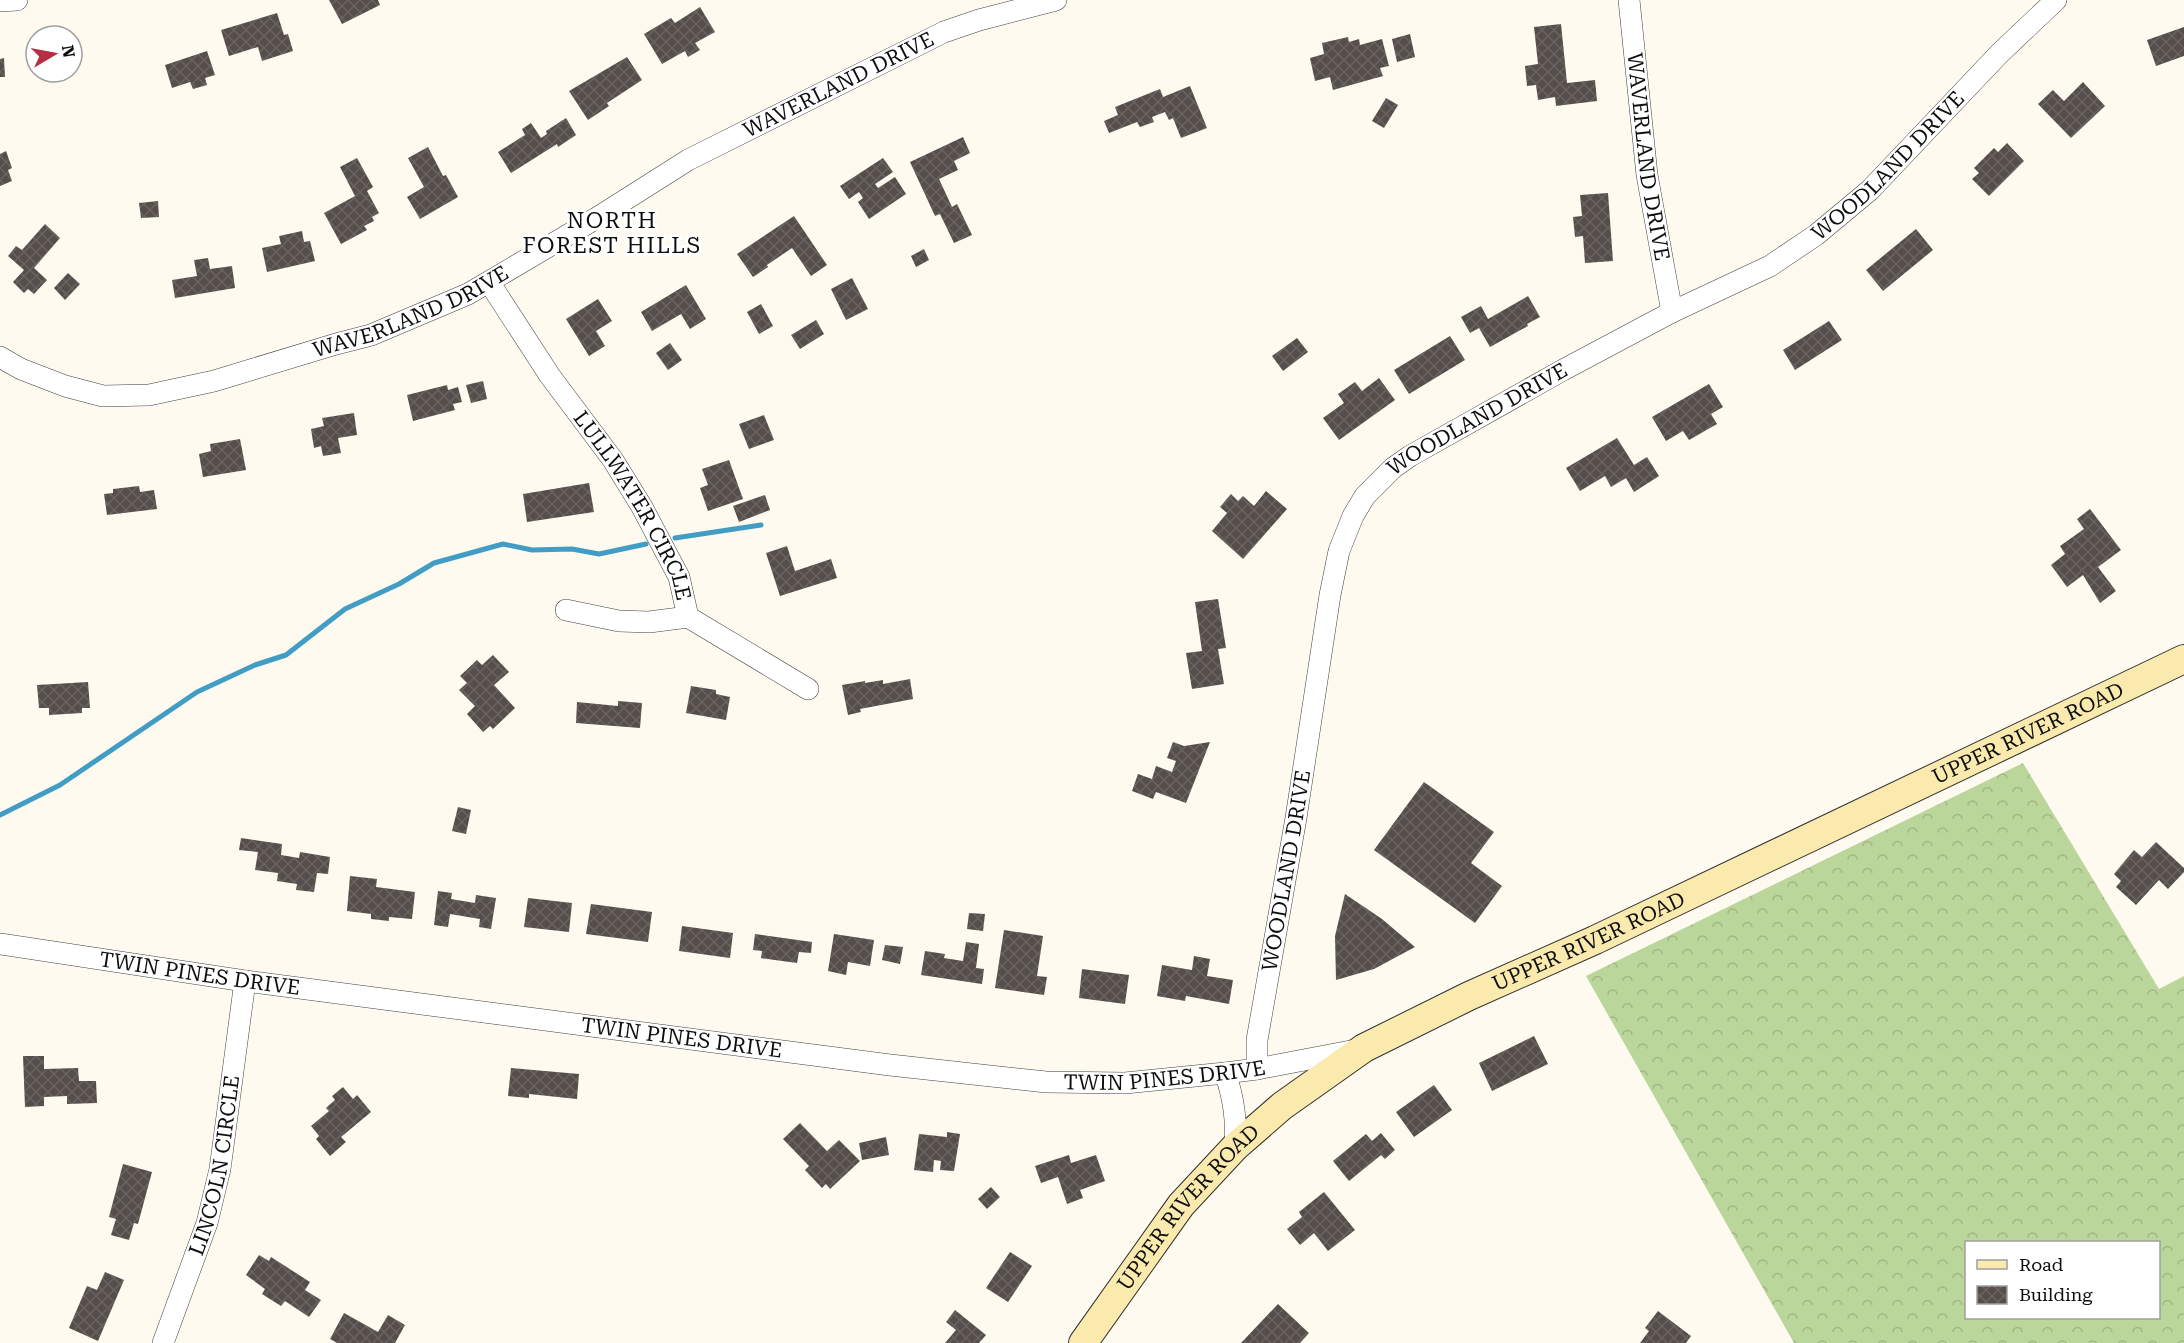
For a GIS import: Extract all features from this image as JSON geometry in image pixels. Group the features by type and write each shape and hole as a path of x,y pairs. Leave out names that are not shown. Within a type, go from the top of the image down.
{"street":[{"path":"0,1 17,0"},
{"name":"WAVERLAND DRIVE","path":"0,357 21,369 65,386 103,396 148,395 214,381 371,335 468,294 596,219 688,160 770,117 944,32 979,20 1056,0"},
{"name":"WAVERLAND DRIVE","path":"1629,0 1647,175 1672,312"},
{"name":"WOODLAND DRIVE","path":"1257,1069 1257,1040 1296,818 1330,595 1339,551 1353,516 1365,496 1378,481 1410,456 1672,312 1770,266 1816,235 1870,190 2000,53 2056,0"},
{"name":"LULLWATER CIRCLE","path":"489,282 550,376 613,460 642,507 679,577 688,616 808,689"},
{"path":"566,610 620,621 649,622 688,616"},
{"name":"UPPER RIVER ROAD","path":"1083,1343 1181,1205 1236,1146 1282,1106 1364,1048 1469,996 1595,940 2184,660"},
{"name":"TWIN PINES DRIVE","path":"0,944 245,981 890,1065 1046,1082 1125,1083 1225,1073 1364,1048"},
{"name":"LINCOLN CIRCLE","path":"163,1343 207,1223 220,1169 245,981"},
{"path":"1225,1073 1234,1098 1237,1124 1236,1146"}],"green space":[{"path":"2023,763 2159,989 2184,976 2184,1343 1794,1343 1586,976"}],"building":[{"path":"329,0 378,0 380,5 342,24"},
{"path":"700,7 715,32 695,43 700,50 688,57 685,51 662,64 644,34 671,18 675,23"},
{"path":"277,13 284,35 288,34 293,51 262,61 258,47 229,56 221,30"},
{"path":"1561,24 1567,83 1595,80 1597,101 1556,106 1555,97 1538,100 1536,85 1527,86 1525,66 1538,64 1534,27"},
{"path":"2184,27 2184,56 2156,66 2147,40"},
{"path":"1410,34 1415,57 1397,62 1392,39"},
{"path":"1348,37 1349,42 1359,39 1360,45 1382,39 1389,66 1380,68 1383,76 1333,90 1330,77 1315,81 1310,58 1324,54 1322,43"},
{"path":"207,51 215,75 205,78 207,85 193,89 190,82 172,88 165,65"},
{"path":"627,57 642,80 607,103 609,106 588,120 569,91"},
{"path":"4,58 5,77 0,77 0,59"},
{"path":"2083,82 2105,106 2071,138 2038,104 2053,90 2064,101"},
{"path":"1190,86 1207,128 1181,138 1173,118 1169,120 1165,112 1152,117 1154,122 1140,127 1137,122 1109,133 1104,121 1118,115 1115,107 1160,89 1163,97"},
{"path":"1386,98 1398,105 1384,128 1372,121"},
{"path":"566,118 576,135 558,147 557,144 511,173 498,152 525,135 522,129 531,123 541,138 547,134 546,131"},
{"path":"963,137 970,153 954,161 958,170 939,179 952,207 957,204 972,235 954,243 940,214 935,216 910,162"},
{"path":"2007,143 2024,161 1989,196 1972,179 1979,173 1974,168 1994,148 1998,152"},
{"path":"428,147 443,176 446,175 458,197 420,219 407,197 424,187 408,158"},
{"path":"6,151 12,168 8,170 12,181 0,186 0,154"},
{"path":"357,158 373,187 367,191 379,213 372,217 374,221 364,226 367,230 341,244 324,213 355,196 340,167"},
{"path":"883,158 893,172 875,184 878,188 895,177 906,194 869,219 858,202 863,198 859,192 849,199 840,186"},
{"path":"1608,193 1613,261 1585,263 1583,236 1575,237 1573,217 1582,216 1580,195"},
{"path":"158,201 159,217 141,218 139,203"},
{"path":"794,216 827,265 811,276 792,248 753,277 737,254"},
{"path":"45,224 60,238 34,268 47,280 34,294 28,289 24,293 13,282 24,270 8,256 16,246 22,250"},
{"path":"1916,229 1933,250 1883,291 1866,270"},
{"path":"302,231 304,242 310,241 315,261 267,272 262,248 281,244 279,236"},
{"path":"924,249 929,260 916,267 911,256"},
{"path":"208,258 210,269 232,266 235,288 175,298 172,280 197,276 194,260"},
{"path":"68,273 80,284 65,300 54,288"},
{"path":"852,278 868,309 846,320 831,289"},
{"path":"686,285 706,319 690,329 681,314 652,331 641,312"},
{"path":"1528,296 1540,317 1490,347 1479,328 1470,333 1461,317 1481,306 1488,319"},
{"path":"598,299 612,321 596,331 605,346 589,356 566,319"},
{"path":"761,304 773,326 759,334 747,312"},
{"path":"816,320 824,334 800,349 791,335"},
{"path":"1829,321 1842,340 1795,370 1783,350"},
{"path":"1450,336 1465,360 1409,394 1394,370"},
{"path":"1297,338 1308,352 1283,371 1272,356"},
{"path":"670,343 682,360 668,370 656,353"},
{"path":"1379,378 1395,400 1339,440 1323,418 1344,403 1338,394 1355,382 1362,391"},
{"path":"483,381 487,399 471,403 466,385"},
{"path":"1709,384 1723,407 1711,414 1717,424 1689,440 1683,431 1666,441 1652,417"},
{"path":"447,385 448,390 458,387 462,402 453,404 455,410 413,421 407,395"},
{"path":"354,413 357,435 338,438 341,453 323,456 321,446 314,448 311,429 324,426 322,418"},
{"path":"764,415 774,440 749,449 739,424"},
{"path":"1617,438 1634,465 1647,457 1659,476 1634,492 1626,478 1611,487 1605,476 1580,491 1566,468"},
{"path":"240,439 246,470 203,477 199,454 211,451 210,444"},
{"path":"729,460 743,499 708,511 700,488 708,485 702,469"},
{"path":"589,483 594,512 527,522 523,494"},
{"path":"139,486 140,492 154,490 157,509 107,515 104,494 113,493 113,489"},
{"path":"1266,491 1287,509 1243,559 1212,531 1227,513 1220,507 1231,494 1238,501 1243,496 1254,506"},
{"path":"765,495 770,510 739,522 733,506"},
{"path":"2090,509 2121,550 2098,567 2116,591 2100,603 2083,575 2067,587 2051,565 2065,554 2060,546 2084,529 2077,519"},
{"path":"787,546 795,571 831,559 837,578 780,596 766,553"},
{"path":"1218,599 1226,648 1218,649 1224,684 1192,689 1186,653 1202,651 1195,602"},
{"path":"493,655 509,672 494,685 515,708 493,729 490,726 483,732 467,714 475,706 459,690 467,683 460,676 477,660 482,665"},
{"path":"910,679 913,699 860,709 861,712 848,715 842,685 883,680 883,684"},
{"path":"88,682 90,708 82,708 82,713 49,715 49,708 39,708 37,685"},
{"path":"691,686 716,690 716,694 730,697 726,720 686,713"},
{"path":"618,701 642,703 640,728 576,723 577,702 618,706"},
{"path":"1173,742 1184,746 1210,742 1186,803 1156,792 1153,799 1132,791 1138,774 1152,779 1156,766 1172,772 1176,761 1167,758"},
{"path":"1424,782 1494,832 1471,863 1502,886 1475,923 1374,850"},
{"path":"458,807 471,810 466,834 452,831"},
{"path":"241,838 282,844 281,855 299,858 300,852 330,857 328,874 317,873 314,892 296,890 297,884 277,881 278,873 255,870 258,852 239,850"},
{"path":"2156,842 2184,868 2184,872 2168,889 2159,880 2136,905 2116,887 2121,881 2114,874 2134,850 2142,857"},
{"path":"350,876 377,879 376,887 415,892 412,919 389,917 389,921 371,919 371,914 347,911"},
{"path":"438,891 452,893 451,899 475,903 476,895 496,898 491,929 479,927 480,919 450,914 448,927 434,925"},
{"path":"1345,894 1382,919 1415,947 1374,969 1336,980 1335,936"},
{"path":"528,898 572,903 569,932 524,927"},
{"path":"591,904 652,912 648,942 586,934"},
{"path":"969,913 985,914 983,931 967,929"},
{"path":"682,926 733,933 730,958 679,951"},
{"path":"1004,930 1043,936 1037,976 1047,977 1044,995 995,988"},
{"path":"755,934 812,942 811,953 799,952 797,963 761,958 762,951 753,950"},
{"path":"834,934 874,940 870,966 848,962 846,975 828,971"},
{"path":"966,942 979,944 976,968 984,969 982,984 921,975 925,951 945,954 944,958 963,961"},
{"path":"885,945 903,947 900,964 882,960"},
{"path":"1194,956 1210,959 1207,976 1233,980 1229,1004 1186,996 1185,1001 1157,996 1162,965 1192,970"},
{"path":"1082,969 1129,975 1125,1004 1079,998"},
{"path":"1534,1036 1548,1064 1492,1091 1479,1063"},
{"path":"23,1056 44,1056 44,1069 78,1068 79,1081 96,1081 97,1103 67,1104 67,1096 44,1097 44,1106 25,1107"},
{"path":"511,1068 579,1074 577,1099 529,1094 529,1098 508,1096"},
{"path":"1434,1085 1452,1110 1414,1137 1396,1112"},
{"path":"343,1087 353,1099 357,1095 371,1112 341,1137 346,1142 330,1156 316,1139 319,1136 311,1126 329,1111 326,1108 335,1100 332,1096"},
{"path":"800,1123 827,1151 839,1140 860,1161 830,1189 826,1184 822,1188 805,1170 809,1166 783,1139"},
{"path":"947,1132 960,1134 954,1171 940,1170 941,1161 934,1160 933,1172 914,1170 919,1134 947,1137"},
{"path":"1381,1133 1395,1150 1385,1159 1381,1155 1349,1181 1333,1161 1366,1134 1372,1141"},
{"path":"886,1137 889,1155 862,1160 859,1143"},
{"path":"1069,1155 1071,1163 1096,1155 1105,1181 1080,1190 1083,1198 1067,1204 1058,1177 1041,1183 1035,1166"},
{"path":"123,1164 152,1172 138,1224 134,1223 129,1240 111,1235 116,1219 109,1217"},
{"path":"991,1187 1000,1197 987,1209 978,1199"},
{"path":"1324,1192 1355,1230 1328,1251 1314,1233 1300,1245 1287,1229 1302,1217 1299,1212"},
{"path":"1010,1252 1032,1266 1008,1302 986,1288"},
{"path":"259,1255 269,1261 271,1257 310,1282 305,1290 321,1300 309,1317 285,1301 281,1306 262,1294 265,1289 246,1275"},
{"path":"105,1272 124,1280 98,1341 69,1328 87,1286 97,1290"},
{"path":"1278,1304 1309,1333 1300,1343 1241,1343"},
{"path":"955,1310 986,1335 979,1343 945,1343 956,1330 946,1322"},
{"path":"1658,1311 1691,1336 1686,1343 1640,1343 1649,1331 1645,1328"},
{"path":"344,1313 378,1332 388,1315 405,1325 395,1343 337,1343 330,1339"}],"waterway":[{"path":"675,538 761,525"},
{"path":"0,815 60,785 197,692 255,665 286,655 345,609 399,584 434,563 503,544 532,550 572,549 599,554 646,544"}],"district":[{"name":"NORTH FOREST HILLS","path":"612,232"}]}
